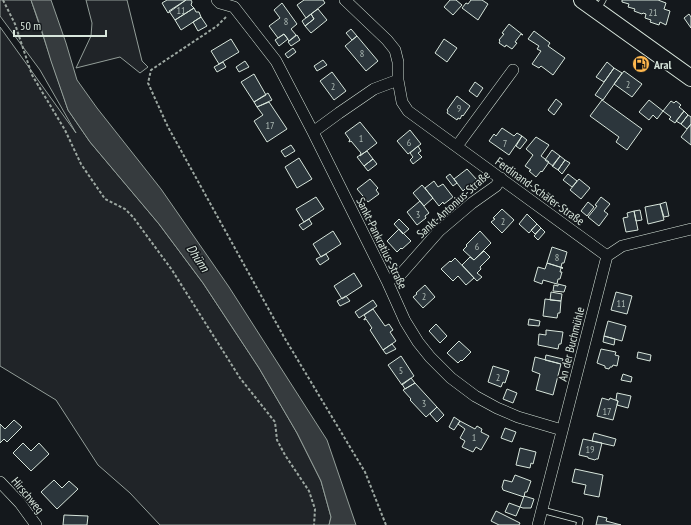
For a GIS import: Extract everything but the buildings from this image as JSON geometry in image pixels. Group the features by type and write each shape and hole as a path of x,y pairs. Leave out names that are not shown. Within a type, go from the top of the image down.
{"main road":[{"path":"582,0 600,5 691,78"}],"street":[{"path":"217,0 220,3 238,3"},
{"name":"Ferdinand-Schäfer-Straße","path":"345,0 395,50 398,62 398,80 402,102 408,111 607,256"},
{"name":"Sankt-Pankratius-Straße","path":"238,3 276,61 388,281 406,321 418,342 430,357 451,378 474,396 518,417 562,430"},
{"path":"457,146 513,70"},
{"path":"313,132 374,89 398,80"},
{"name":"Sankt-Antonius-Straße","path":"388,281 401,274 439,231 472,203 496,186 501,178"},
{"path":"607,256 622,246 691,229"},
{"name":"An der Buchmühle","path":"538,525 607,256"},
{"name":"Hirschweg","path":"0,482 20,503 36,525"}],"lane":[{"path":"542,510 580,520 579,525"}],"path":[{"path":"3,0 15,24 32,75 65,130 81,164 105,199 125,209 133,217 172,270 240,378 275,422 277,440 309,491 315,508 314,525"},
{"path":"238,3 217,26 151,70 148,83 168,127 284,337 365,472 386,525"}],"shaded area":[{"path":"0,0 31,0 68,110 90,142 159,224 203,283 259,368 297,433 321,481 331,517 329,525 160,525 130,493 98,465 56,400 0,366 0,27 76,133 40,70 0,16"},
{"path":"86,0 127,0 142,61 148,67 140,73 120,57 76,68 91,36 92,23"}],"water":[{"name":"Dhünn","path":"31,0 51,0 77,80 97,108 161,189 229,287 327,440 356,525 329,525 331,517 321,481 297,433 259,368 203,283 159,224 90,142 68,110"}],"place":[{"name":"Aral","path":"641,64"}]}
